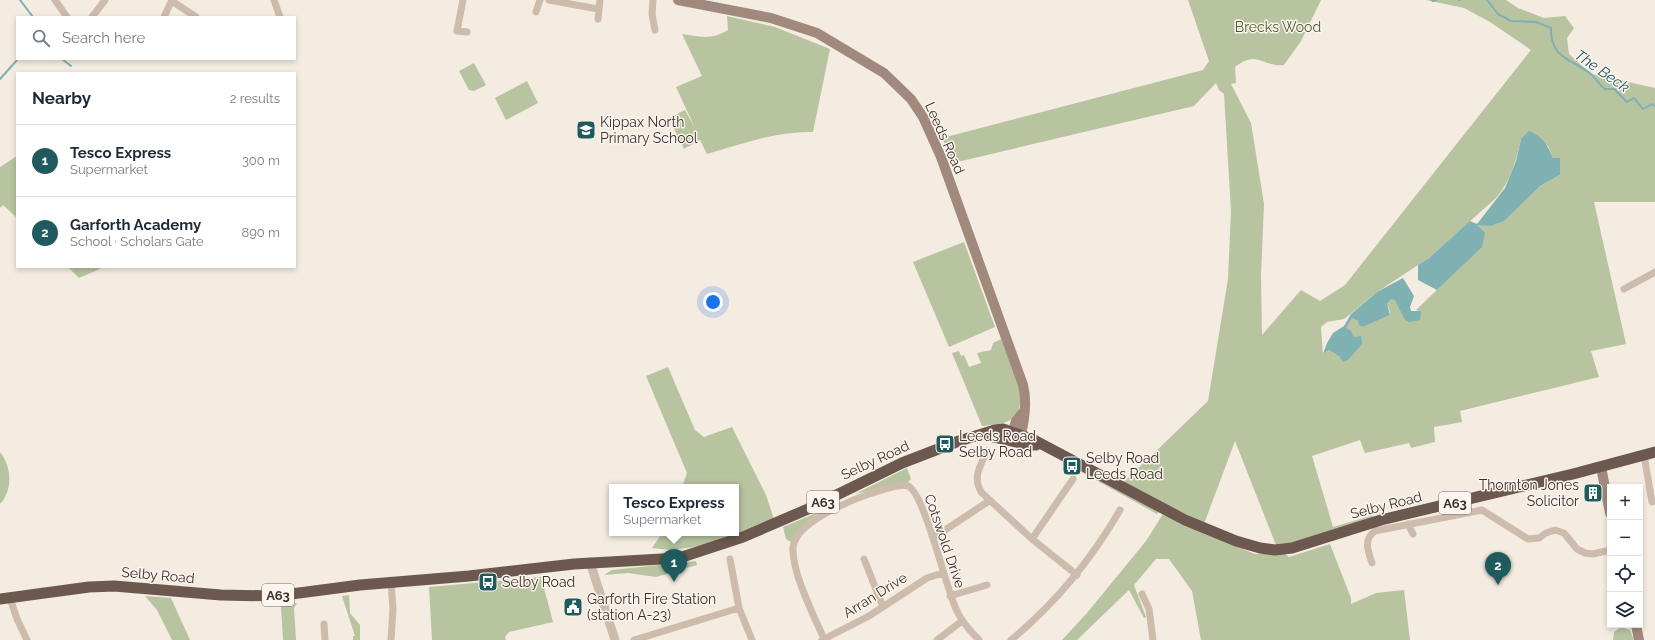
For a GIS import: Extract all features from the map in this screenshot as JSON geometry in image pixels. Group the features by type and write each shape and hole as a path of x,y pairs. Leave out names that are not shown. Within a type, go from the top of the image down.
{"highway":[{"name":"Selby Road","path":"5,599 89,587 114,586 214,595 276,596 391,582 469,576 590,562 679,558 702,552 788,518 902,463 959,441 1000,430 1030,445 1038,444 1084,466 1185,520 1236,541 1259,548 1275,550 1292,548 1381,520 1650,454"}],"main road":[{"name":"Leeds Road","path":"678,0 788,22 818,33 884,73 911,99 923,117 941,157 1020,375 1025,398 1024,411 1018,418 1016,437"},
{"path":"1601,467 1607,498"},
{"path":"1637,628 1639,640"}],"street":[{"path":"55,0 66,16"},
{"path":"93,16 105,0"},
{"path":"164,16 172,0 195,16"},
{"path":"274,0 280,16"},
{"path":"463,0 457,30 467,32"},
{"path":"536,12 540,0"},
{"path":"549,0 598,9"},
{"path":"598,19 600,0"},
{"path":"653,0 652,14 655,30"},
{"path":"1624,289 1655,272"},
{"path":"986,451 977,471 977,480 980,489 989,501 1032,540 1077,575"},
{"name":"Selby Road","path":"1650,454 1652,502"},
{"path":"1032,540 1072,478"},
{"name":"Cotswold Drive","path":"823,640 804,591 794,556 793,549 796,539 805,529 825,514 851,500 873,492 905,485 911,487 919,499 933,538 950,596 962,621 979,640"},
{"path":"933,538 989,501"},
{"path":"1011,640 1053,602 1077,575 1107,533 1120,510"},
{"path":"1372,563 1367,543 1371,534 1380,530 1482,510 1528,539 1539,538 1554,530 1564,532 1577,549 1585,553 1593,554 1607,551"},
{"path":"1408,524 1413,534"},
{"path":"730,559 739,608 752,640"},
{"path":"864,559 883,607"},
{"path":"590,562 615,640"},
{"name":"Arran Drive","path":"823,640 883,607 920,582 943,573"},
{"path":"391,582 393,609 391,640"},
{"path":"950,596 987,585"},
{"path":"1142,594 1148,605 1153,640"},
{"path":"5,599 27,640"},
{"path":"634,640 739,608"},
{"path":"937,640 962,621"},
{"path":"324,624 325,640"}],"green space":[{"name":"Brecks Wood","path":"1188,0 1321,0 1301,41 1284,65 1270,64 1260,60 1249,59 1235,67 1236,83 1231,84 1251,123 1264,204 1261,275 1262,335 1301,290 1320,301 1345,285 1531,50 1490,22 1464,8 1426,0 1506,0 1518,8 1544,18 1565,16 1574,28 1567,38 1569,54 1591,74 1655,88 1655,202 1594,202 1626,344 1591,351 1599,377 1460,411 1462,422 1434,427 1435,442 1411,448 1409,443 1365,453 1360,440 1312,456 1333,527 1374,515 1297,543 1276,545 1235,441 1204,524 1124,482 1208,401 1228,279 1231,211 1224,94 1219,90 1216,83 1194,106 953,163 942,138 1203,70 1209,61","holes":["1521,139 1548,146 1560,175 1540,186 1515,209 1477,224 1464,264 1416,310 1421,312 1404,319 1395,299 1391,299 1387,304 1390,315 1363,327 1358,321 1352,318 1346,328 1354,337 1340,357 1329,350 1323,354 1321,327 1327,322 1344,319 1377,292 1429,258 1496,198 1506,185 1515,162"]},
{"path":"727,16 775,27 830,49 813,132 799,132 772,136 707,154 700,140 684,149 669,118 685,110 695,128 676,87 702,76 682,34 706,37 722,33 728,30"},
{"path":"474,63 486,85 474,91 469,90 459,71"},
{"path":"527,81 538,103 506,120 495,98"},
{"path":"16,157 16,217 3,205 0,208 0,167"},
{"path":"964,242 995,327 949,347 913,262"},
{"path":"69,268 100,268 100,269 79,278"},
{"path":"1001,339 1018,381 1020,404 1017,413 1007,422 982,426 952,353 959,351 961,356 964,355 969,367 981,363 977,353 991,350 993,343"},
{"path":"668,367 695,430 704,437 732,427 766,495 774,519 739,533 739,484 683,484 687,473 646,376"},
{"path":"0,452 9,471 9,485 0,504"},
{"path":"1058,459 1159,512 1157,514"},
{"path":"907,468 911,479 908,482 855,494"},
{"path":"821,511 803,525 791,542 786,539 783,527"},
{"path":"1163,514 1187,526 1255,554 1285,554 1289,557 1330,544 1351,598 1351,604 1376,593 1404,590 1410,640 1201,640 1192,591 1169,559 1156,559 1134,585 1146,617 1144,618 1129,590 1077,640 1062,640 1087,613 1146,541"},
{"path":"660,536 732,536 683,549 652,548"},
{"path":"696,561 697,565 656,577 628,573 604,575 612,570"},
{"path":"541,577 553,622 509,632 505,637 506,640 432,640 429,587"},
{"path":"349,595 350,613 360,625 360,640 353,640 353,636 355,636 342,596"},
{"path":"145,596 171,598 190,640 172,640 157,610"},
{"path":"297,603 294,608 296,640 283,640 281,607 283,604"},
{"path":"1620,628 1630,630 1634,640 1613,640 1614,632"}],"water":[{"path":"1529,131 1538,136 1544,142 1553,158 1560,158 1560,175 1540,186 1504,221 1490,226 1477,225 1485,233 1482,247 1437,290 1418,280 1418,265 1429,258 1470,221 1477,224 1505,188 1516,161 1521,139"},
{"path":"1403,278 1414,296 1410,307 1411,311 1421,311 1420,320 1409,322 1404,319 1395,300 1391,299 1387,304 1390,315 1363,327 1359,325 1358,321 1352,318 1346,328 1351,331 1354,337 1361,336 1362,344 1348,360 1343,362 1340,357 1329,350 1323,354 1333,333 1344,326 1351,314 1377,292"}],"waterway":[{"path":"20,0 32,16"},
{"name":"The Beck","path":"1432,0 1436,0"},
{"name":"The Beck","path":"1487,0 1498,14 1511,21 1536,22 1551,28 1554,47 1559,53 1564,58 1592,75 1605,89 1614,89 1627,102 1634,98 1643,109 1652,104 1655,106"},
{"path":"0,79 17,60"},
{"path":"63,60 71,66"}],"place":[{"name":"Kippax North Primary School","path":"586,130"},
{"name":"Leeds Road Selby Road","path":"945,444"},
{"name":"Selby Road Leeds Road","path":"1072,466"},
{"name":"Thornton Jones Solicitor","path":"1593,493"},
{"name":"Selby Road","path":"488,582"},
{"name":"Tesco Express","path":"674,582"},
{"name":"Garforth Academy","path":"1498,585"},
{"name":"Garforth Fire Station (station A-23)","path":"573,607"}]}
